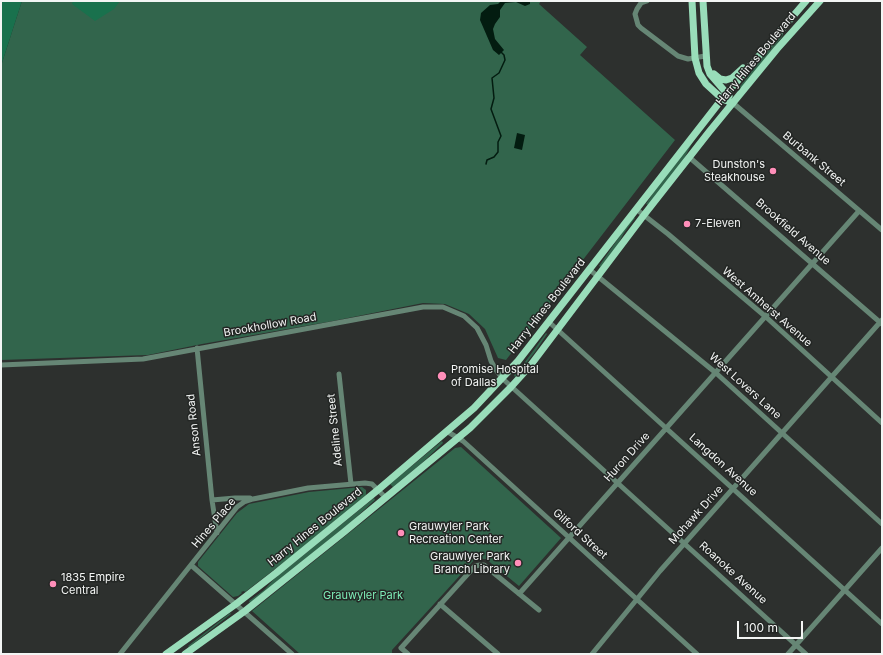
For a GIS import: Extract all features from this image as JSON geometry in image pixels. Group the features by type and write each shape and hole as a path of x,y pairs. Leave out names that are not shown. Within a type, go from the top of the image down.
{"main road":[{"path":"693,1 695,58 699,73 713,98 711,113"},
{"path":"693,1 697,17 704,26"},
{"path":"703,1 705,56 708,69 733,103"},
{"name":"Harry Hines Boulevard","path":"166,654 236,604 379,489 448,432 503,379 590,270 722,99 806,1"},
{"name":"Harry Hines Boulevard","path":"184,654 283,582 479,420 530,366 644,215 690,157 778,49 820,1"},
{"path":"778,49 779,44 785,36 783,28"},
{"path":"708,69 720,79 729,79 758,57"},
{"path":"706,84 722,99 733,103"},
{"path":"178,646 184,654"}],"street":[{"path":"647,1 641,3 637,9 636,19 638,24 665,48 678,56 686,58 705,56"},
{"name":"Burbank Street","path":"733,103 882,230"},
{"name":"Brookfield Avenue","path":"690,157 881,322"},
{"name":"West Amherst Avenue","path":"636,209 766,317 882,424"},
{"name":"Huron Drive","path":"520,594 859,211"},
{"name":"West Lovers Lane","path":"590,270 716,373 882,524"},
{"name":"Brookhollow Road","path":"1,365 143,359 423,307 443,307 464,316 477,328 486,344 496,370 503,379"},
{"name":"Langdon Avenue","path":"549,322 882,624"},
{"name":"Mohawk Drive","path":"594,653 637,599 685,543 881,322"},
{"name":"Anson Road","path":"197,348 216,533"},
{"name":"Adeline Street","path":"339,374 351,484"},
{"name":"Roanoke Avenue","path":"503,379 806,654"},
{"name":"Gilford Street","path":"448,432 458,438 697,654"},
{"name":"Hines Place","path":"120,654 237,507 244,502 308,488 370,483 379,489"},
{"path":"379,489 386,498"},
{"path":"212,500 234,498 253,499"},
{"path":"788,654 882,548"},
{"path":"191,565 292,654"},
{"path":"408,654 401,648 475,566 484,565 539,610"},
{"path":"440,604 498,654"}],"green space":[{"path":"1,1 22,1 1,66"},
{"path":"22,1 541,1 539,4 587,47 580,55 675,140 506,360 498,358 485,329 469,314 445,304 423,303 148,355 1,360 1,66"},
{"path":"73,1 120,1 114,9 95,21 72,4"},
{"path":"782,33 782,37 739,91 737,90"},
{"path":"693,141 683,161 648,205 646,204 661,181"},
{"path":"633,217 635,218 617,246 601,267 599,266"},
{"path":"546,333 547,334 535,352 515,377 514,375"},
{"path":"442,441 443,443 422,463 393,487 390,484"},
{"name":"Grauwyler Park","path":"461,447 561,538 519,586 486,559 475,559 392,650 392,654 300,654 252,611 455,448"},
{"path":"362,487 366,490 366,495 292,556 245,592 241,592 242,593 238,596 233,597 198,566 198,562 237,513 249,504 309,492"},
{"path":"374,498 375,500 350,523 250,603 249,601 264,590 274,579"},
{"path":"230,613 231,614 189,647 188,646"}],"shaded area":[{"path":"501,1 530,1 530,4 525,6 516,2 505,3 500,10 500,17 493,29 495,39 504,50 499,55 493,50 480,20 481,13 490,5 498,4"},
{"path":"517,133 525,135 522,150 514,148"}],"waterway":[{"path":"486,164 487,160 494,157 498,152 498,142 501,136 491,109 494,98 492,78 499,73 505,60 504,55 500,51"}],"place":[{"name":"Dunston's Steakhouse","path":"773,171"},
{"name":"7-Eleven","path":"687,224"},
{"name":"Promise Hospital of Dallas","path":"442,376"},
{"name":"Grauwyler Park Recreation Center","path":"401,533"},
{"name":"Grauwlyer Park Branch Library","path":"518,563"},
{"name":"1835 Empire Central","path":"53,584"}]}
